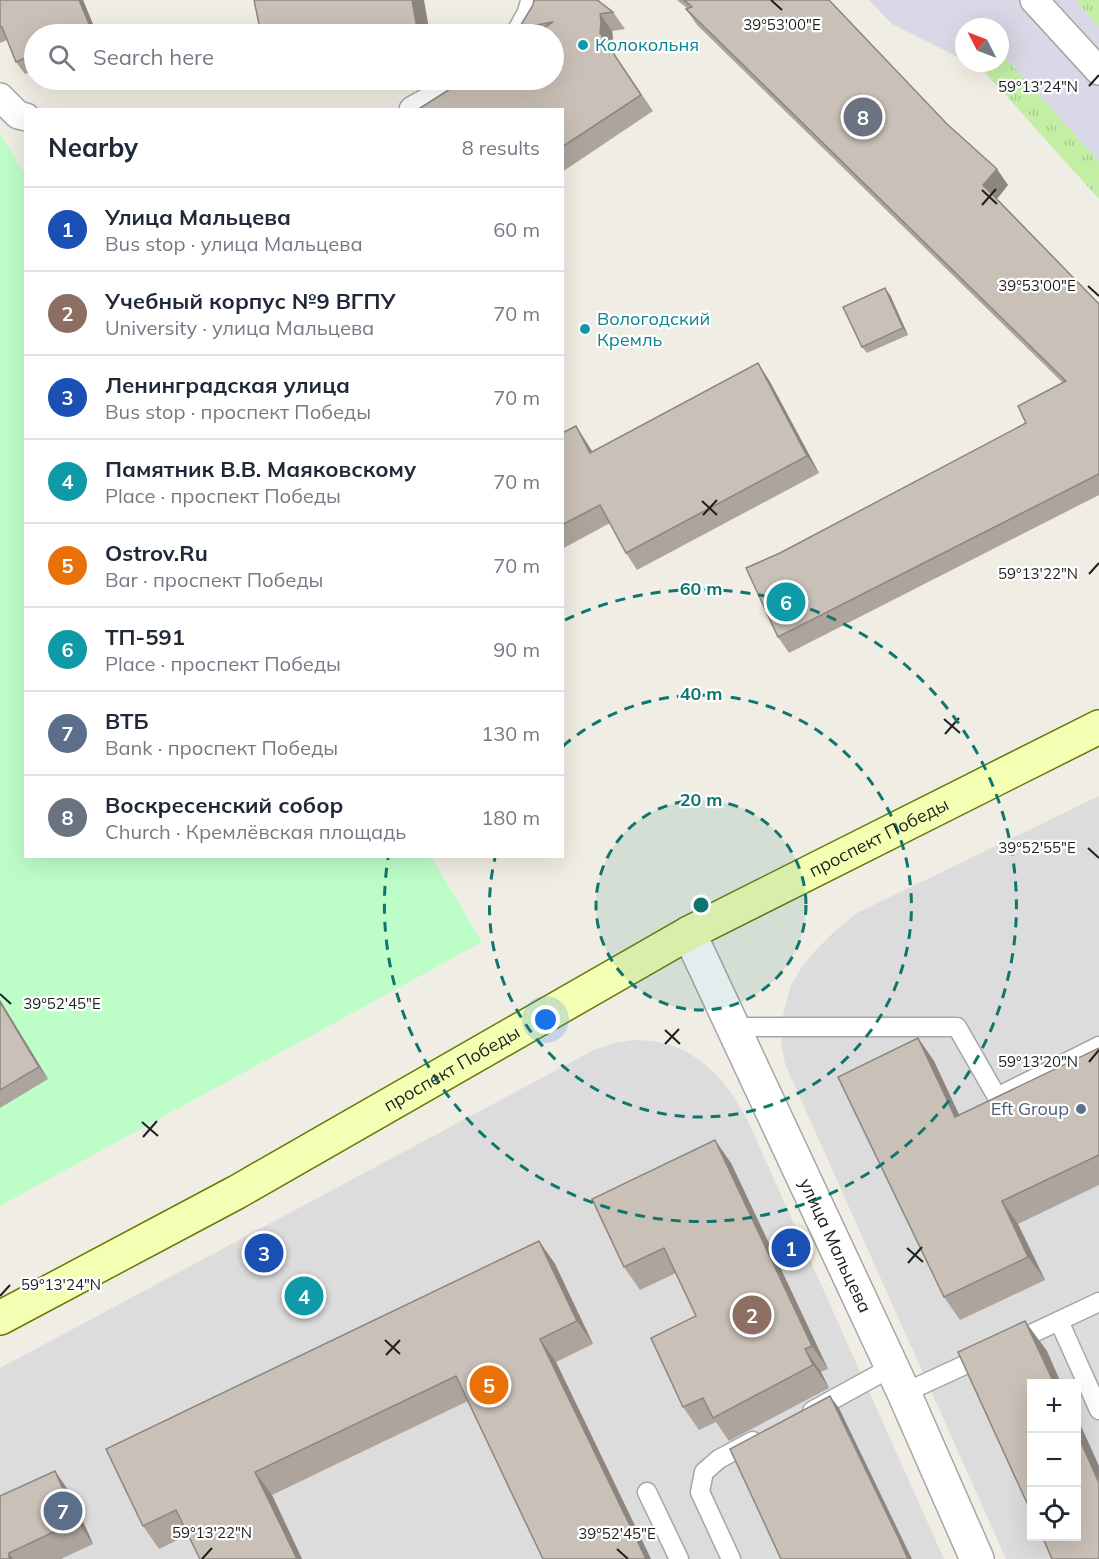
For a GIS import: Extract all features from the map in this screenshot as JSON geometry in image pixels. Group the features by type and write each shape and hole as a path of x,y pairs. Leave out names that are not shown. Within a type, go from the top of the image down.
{"main road":[{"name":"проспект Победы","path":"0,1318 237,1192 689,933 1099,727"}],"street":[{"path":"526,24 535,0"},
{"path":"1034,0 1099,71"},
{"path":"417,108 449,90"},
{"path":"0,97 18,115 24,116"},
{"name":"улица Мальцева","path":"689,933 898,1380 977,1559"}],"lane":[{"path":"733,1027 957,1028 997,1097 1099,1046"},
{"path":"797,1418 1059,1321 1099,1302"},
{"path":"1059,1321 1099,1410"},
{"path":"731,1559 700,1491 704,1472 719,1459 768,1434"},
{"path":"648,1492 679,1559"}],"shaded area":[{"path":"869,0 1075,0 1099,27 1099,161 1009,62 1009,18 955,18 955,56 892,24"},
{"path":"1099,796 1099,1559 1006,1559 785,1064 781,1043 781,1023 791,985 815,951 857,913"},
{"path":"634,1040 671,1045 702,1062 717,1075 732,1094 747,1119 944,1559 0,1559 0,1368 594,1050 614,1043"}],"green space":[{"path":"1075,0 1099,0 1099,27"},
{"path":"1009,62 1099,161 1099,199 985,72 1009,72"},
{"path":"0,134 24,173 24,858 432,858 482,942 0,1206"}],"building":[{"path":"0,0 79,0 89,24 24,24 24,58 16,62 2,27 0,27"},
{"path":"254,0 412,0 416,24 259,24"},
{"path":"534,0 597,0 613,12 600,14 600,33 641,95 564,146 564,108 420,108 448,90 564,90 564,24 550,24 553,22 521,24"},
{"path":"684,0 829,0 947,124 997,169 983,185 1099,304 1099,474 778,637 746,568 780,553 1026,423 1018,406 1066,381 686,9 692,7"},
{"path":"885,288 903,328 862,347 843,307"},
{"path":"758,363 807,456 626,553 600,505 564,524 564,432 576,426 590,453"},
{"path":"0,1002 39,1067 0,1090"},
{"path":"918,1038 955,1117 1099,1048 1099,1155 1002,1201 1028,1257 944,1297 838,1077"},
{"path":"715,1140 812,1346 805,1349 813,1365 713,1418 703,1398 683,1407 651,1338 696,1316 664,1248 624,1267 592,1199"},
{"path":"539,1241 577,1321 540,1339 646,1559 543,1559 456,1376 255,1472 297,1559 200,1559 176,1510 143,1526 106,1449"},
{"path":"1025,1321 1052,1379 1027,1379 1027,1503 958,1352"},
{"path":"830,1396 908,1559 781,1559 730,1449"},
{"path":"1081,1442 1099,1483 1099,1559 1052,1559 1044,1541 1081,1541"},
{"path":"55,1471 77,1521 9,1553 9,1559 0,1559 0,1496"}],"place":[{"name":"Колокольня","path":"583,45"},
{"name":"Воскресенский собор","path":"863,117"},
{"name":"Вологодский Кремль","path":"585,329"},
{"name":"ТП-591","path":"786,602"},
{"name":"Eft Group","path":"1081,1109"},
{"name":"Улица Мальцева","path":"791,1248"},
{"name":"Ленинградская улица","path":"264,1253"},
{"name":"Памятник В.В. Маяковскому","path":"304,1296"},
{"name":"Учебный корпус №9 ВГПУ","path":"752,1315"},
{"name":"Ostrov.Ru","path":"489,1385"},
{"name":"ВТБ","path":"63,1511"}]}
